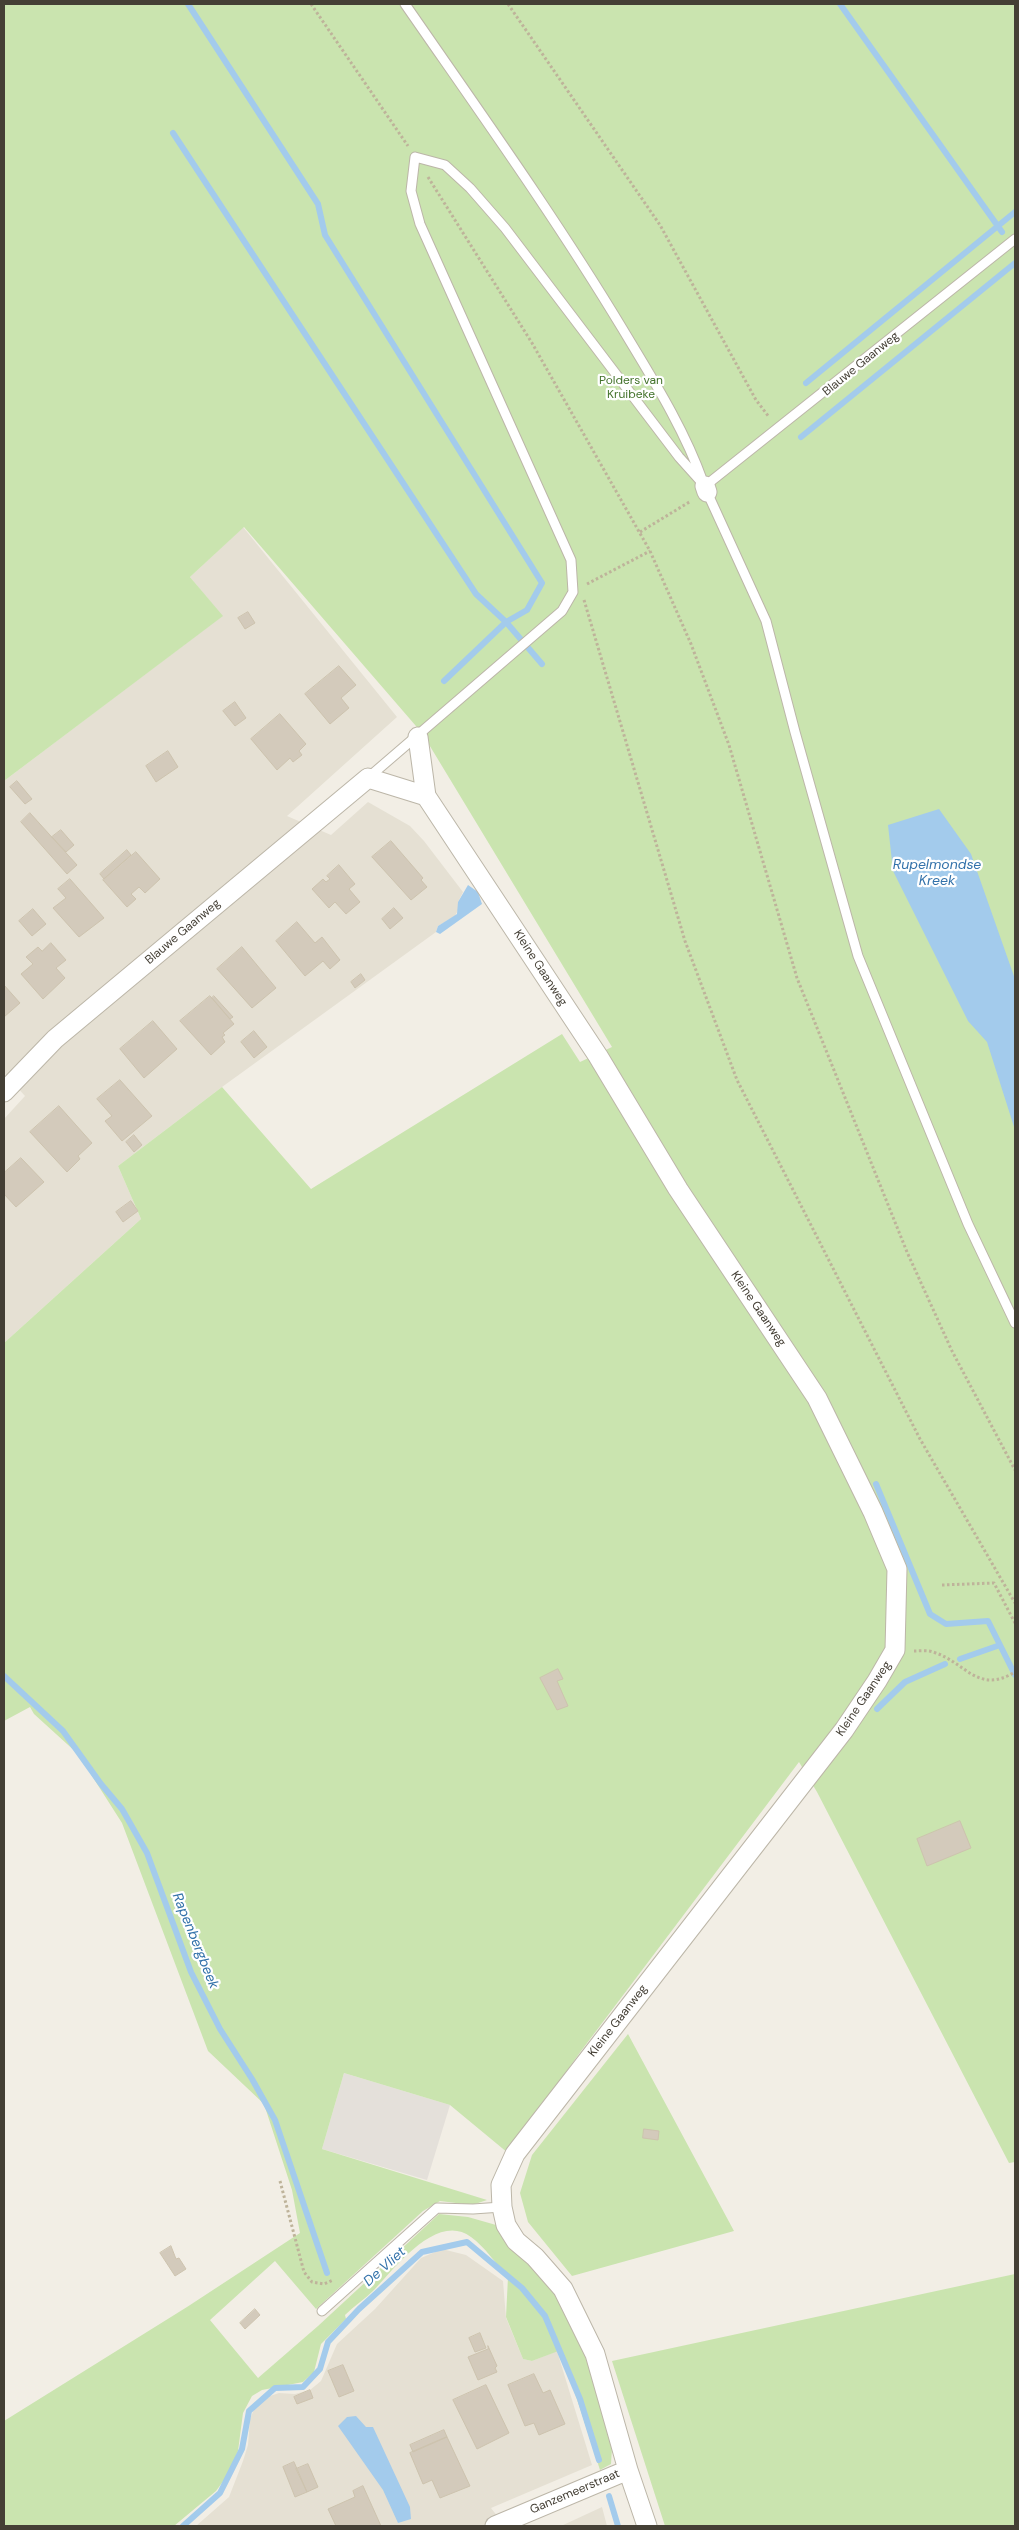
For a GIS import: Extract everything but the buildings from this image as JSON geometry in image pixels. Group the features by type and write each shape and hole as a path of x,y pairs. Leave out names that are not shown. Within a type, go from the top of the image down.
{"street":[{"name":"Kleine Gaanweg","path":"418,737 426,796 598,1056 678,1189 817,1398 873,1512 897,1569 895,1650 844,1730 515,2154 501,2185 502,2206 506,2225 516,2241 535,2258 563,2289 595,2354 646,2526"},
{"path":"368,778 426,796"},
{"name":"Blauwe Gaanweg","path":"4,1092 55,1039 368,778"},
{"name":"Ganzemeerstraat","path":"495,2526 628,2470"}],"lane":[{"path":"405,4 584,264 645,366 693,454 706,489 766,621 858,956 968,1224 1015,1323"},
{"path":"368,778 418,737 562,611 573,592 571,560 420,224 411,192 415,157 445,165 493,215 679,457 706,489"},
{"name":"Blauwe Gaanweg","path":"706,489 1015,239"},
{"path":"322,2311 437,2208 473,2209 502,2206"}],"path":[{"path":"311,4 415,157 532,343 650,551 691,644 729,745 797,978 908,1252 952,1351 1015,1470"},
{"path":"508,4 660,225 756,400 778,430"},
{"path":"640,532 706,489"},
{"path":"573,592 650,551"},
{"path":"573,592 583,596 685,941 737,1080 920,1439 1015,1603"},
{"path":"942,1585 994,1583 1015,1623"},
{"path":"895,1650 933,1651 971,1675 989,1681 1003,1679 1015,1672"},
{"path":"280,2181 304,2272 312,2282 324,2284 336,2279"}],"shaded area":[{"path":"243,527 397,717 287,816 331,835 368,802 410,826 424,841 463,892 458,902 458,910 455,916 438,926 436,932 222,1087 118,1166 141,1219 4,1343 4,1119 25,1096 4,1073 4,781 222,616 190,577"},
{"path":"344,2073 450,2105 427,2180 322,2149"},
{"path":"442,2249 466,2255 503,2281 506,2318 523,2359 532,2361 557,2351 592,2465 491,2508 505,2526 196,2526 229,2497 248,2445 250,2419 255,2407 270,2396 279,2393 295,2394 310,2390 321,2381 337,2344 375,2309 421,2258"},
{"path":"602,2507 607,2526 561,2526"}],"green space":[{"name":"Polders van Kruibeke","path":"4,4 1015,4 1015,2162 1009,2163 817,1792 799,1762 581,2051 508,2153 450,2105 344,2073 322,2149 487,2200 472,2205 440,2201 423,2211 316,2309 275,2261 210,2320 258,2378 318,2326 439,2214 468,2217 496,2225 510,2245 556,2294 575,2329 583,2349 612,2448 611,2464 600,2470 561,2350 532,2361 523,2359 506,2317 508,2277 486,2251 471,2237 458,2231 444,2231 417,2246 374,2290 345,2315 346,2319 321,2344 314,2372 303,2382 262,2390 252,2396 243,2413 238,2451 227,2476 216,2491 174,2526 4,2526 4,2421 187,2307 300,2233 292,2190 264,2104 208,2051 122,1823 78,1754 34,1714 30,1707 4,1721 4,1343 141,1219 118,1166 222,1087 311,1189 562,1034 580,1062 612,1047 422,733 244,527 190,577 223,616 4,781"},
{"path":"628,2034 734,2231 572,2276 528,2222 520,2193 532,2155"},
{"path":"1015,2274 1015,2526 665,2526 612,2361"}],"water":[{"name":"Rupelmondse Kreek","path":"939,809 971,854 1015,979 1015,1130 987,1042 968,1021 893,871 888,825"},
{"path":"468,885 478,892 482,904 440,934 436,932 438,926 457,914 458,902"},
{"path":"356,2416 366,2427 373,2427 410,2507 411,2519 398,2523 383,2490 338,2426 347,2417"}],"waterway":[{"path":"173,133 476,594 506,622 527,610 542,583 325,235 318,204 188,4"},
{"path":"840,4 1002,232"},
{"path":"806,383 1015,212"},
{"path":"801,437 1015,263"},
{"path":"444,681 506,622 542,664"},
{"path":"876,1484 930,1614 946,1624 988,1621 1015,1675"},
{"path":"960,1659 1000,1645"},
{"path":"877,1709 905,1682 945,1664"},
{"name":"Rapenbergbeek","path":"4,1676 63,1731 101,1784 122,1809 147,1853 191,1972 220,2029 252,2079 275,2120 327,2273"},
{"name":"De Vliet","path":"183,2526 220,2493 242,2449 249,2411 275,2388 303,2387 320,2369 328,2342 359,2309 422,2252 467,2242 522,2288 545,2316 580,2399 599,2460"},
{"name":"De Vliet","path":"609,2496 618,2526"}]}
